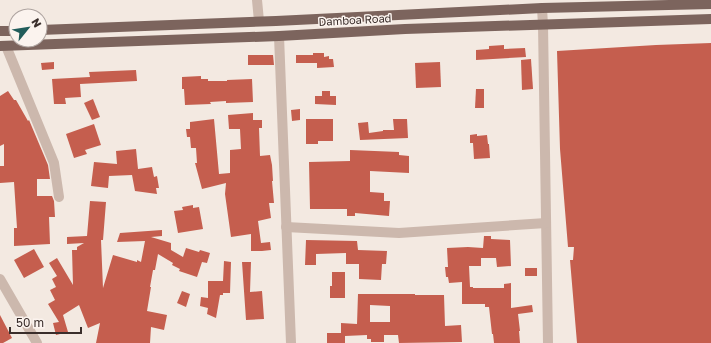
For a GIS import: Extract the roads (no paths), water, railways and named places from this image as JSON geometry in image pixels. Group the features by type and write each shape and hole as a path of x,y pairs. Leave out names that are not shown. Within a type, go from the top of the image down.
{"main road":[{"name":"Damboa Road","path":"48,30 259,22 542,8 711,4"},
{"name":"Damboa Road","path":"3,46 279,36 405,29 711,19"}],"street":[{"path":"257,0 259,22"},
{"path":"542,8 548,343"},
{"path":"279,36 290,343"},
{"path":"3,46 54,163 59,196"},
{"path":"286,227 399,233 546,223"},
{"path":"0,279 37,343"}]}
